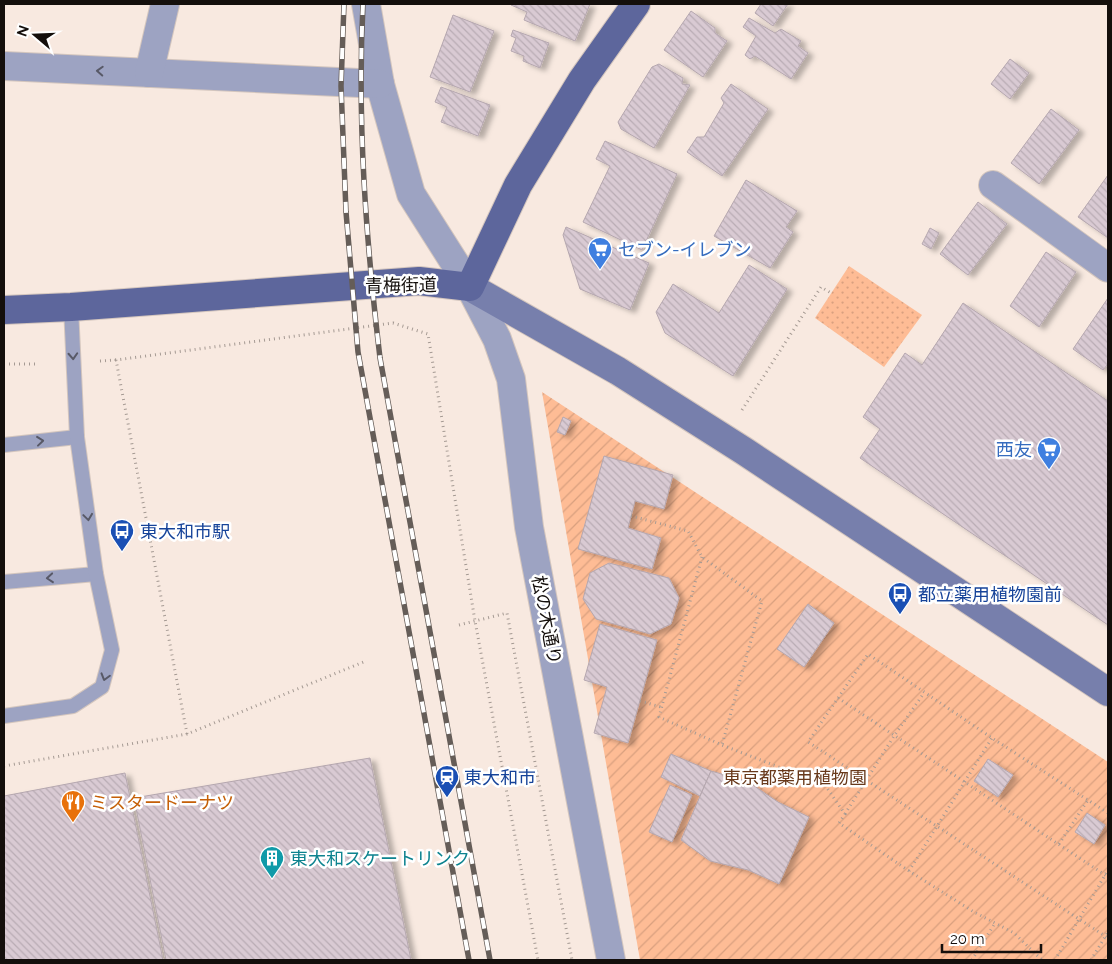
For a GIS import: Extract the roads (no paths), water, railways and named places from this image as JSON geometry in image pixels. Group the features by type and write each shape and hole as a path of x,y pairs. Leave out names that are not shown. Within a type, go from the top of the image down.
{"main road":[{"path":"636,4 582,80 518,184 470,286 618,371 744,450 1108,692"},
{"name":"青梅街道","path":"4,310 70,307 419,281 470,286"}],"street":[{"path":"149,73 165,4"},
{"name":"松の木通り","path":"366,4 380,84 411,194 470,286 497,339 511,379 529,527 611,960"},
{"path":"4,66 380,84"},
{"path":"994,185 1108,268"}],"lane":[{"path":"4,716 73,706 102,687 112,650 96,574 77,438 70,307"},
{"path":"4,445 77,438"},
{"path":"4,582 96,574"}],"railway":[{"path":"344,4 341,86 346,212 358,352 469,960"},
{"path":"363,4 361,92 364,181 380,358 490,960"}],"place":[{"name":"セブン-イレブン","path":"600,270"},
{"name":"西友","path":"1049,470"},
{"name":"東大和市駅","path":"122,552"},
{"name":"都立薬用植物園前","path":"900,615"},
{"name":"東大和市","path":"447,798"},
{"name":"ミスタードーナツ","path":"73,823"},
{"name":"東大和スケートリンク","path":"272,879"}],"park label":[{"name":"東京都薬用植物園","path":"795,777"}]}
